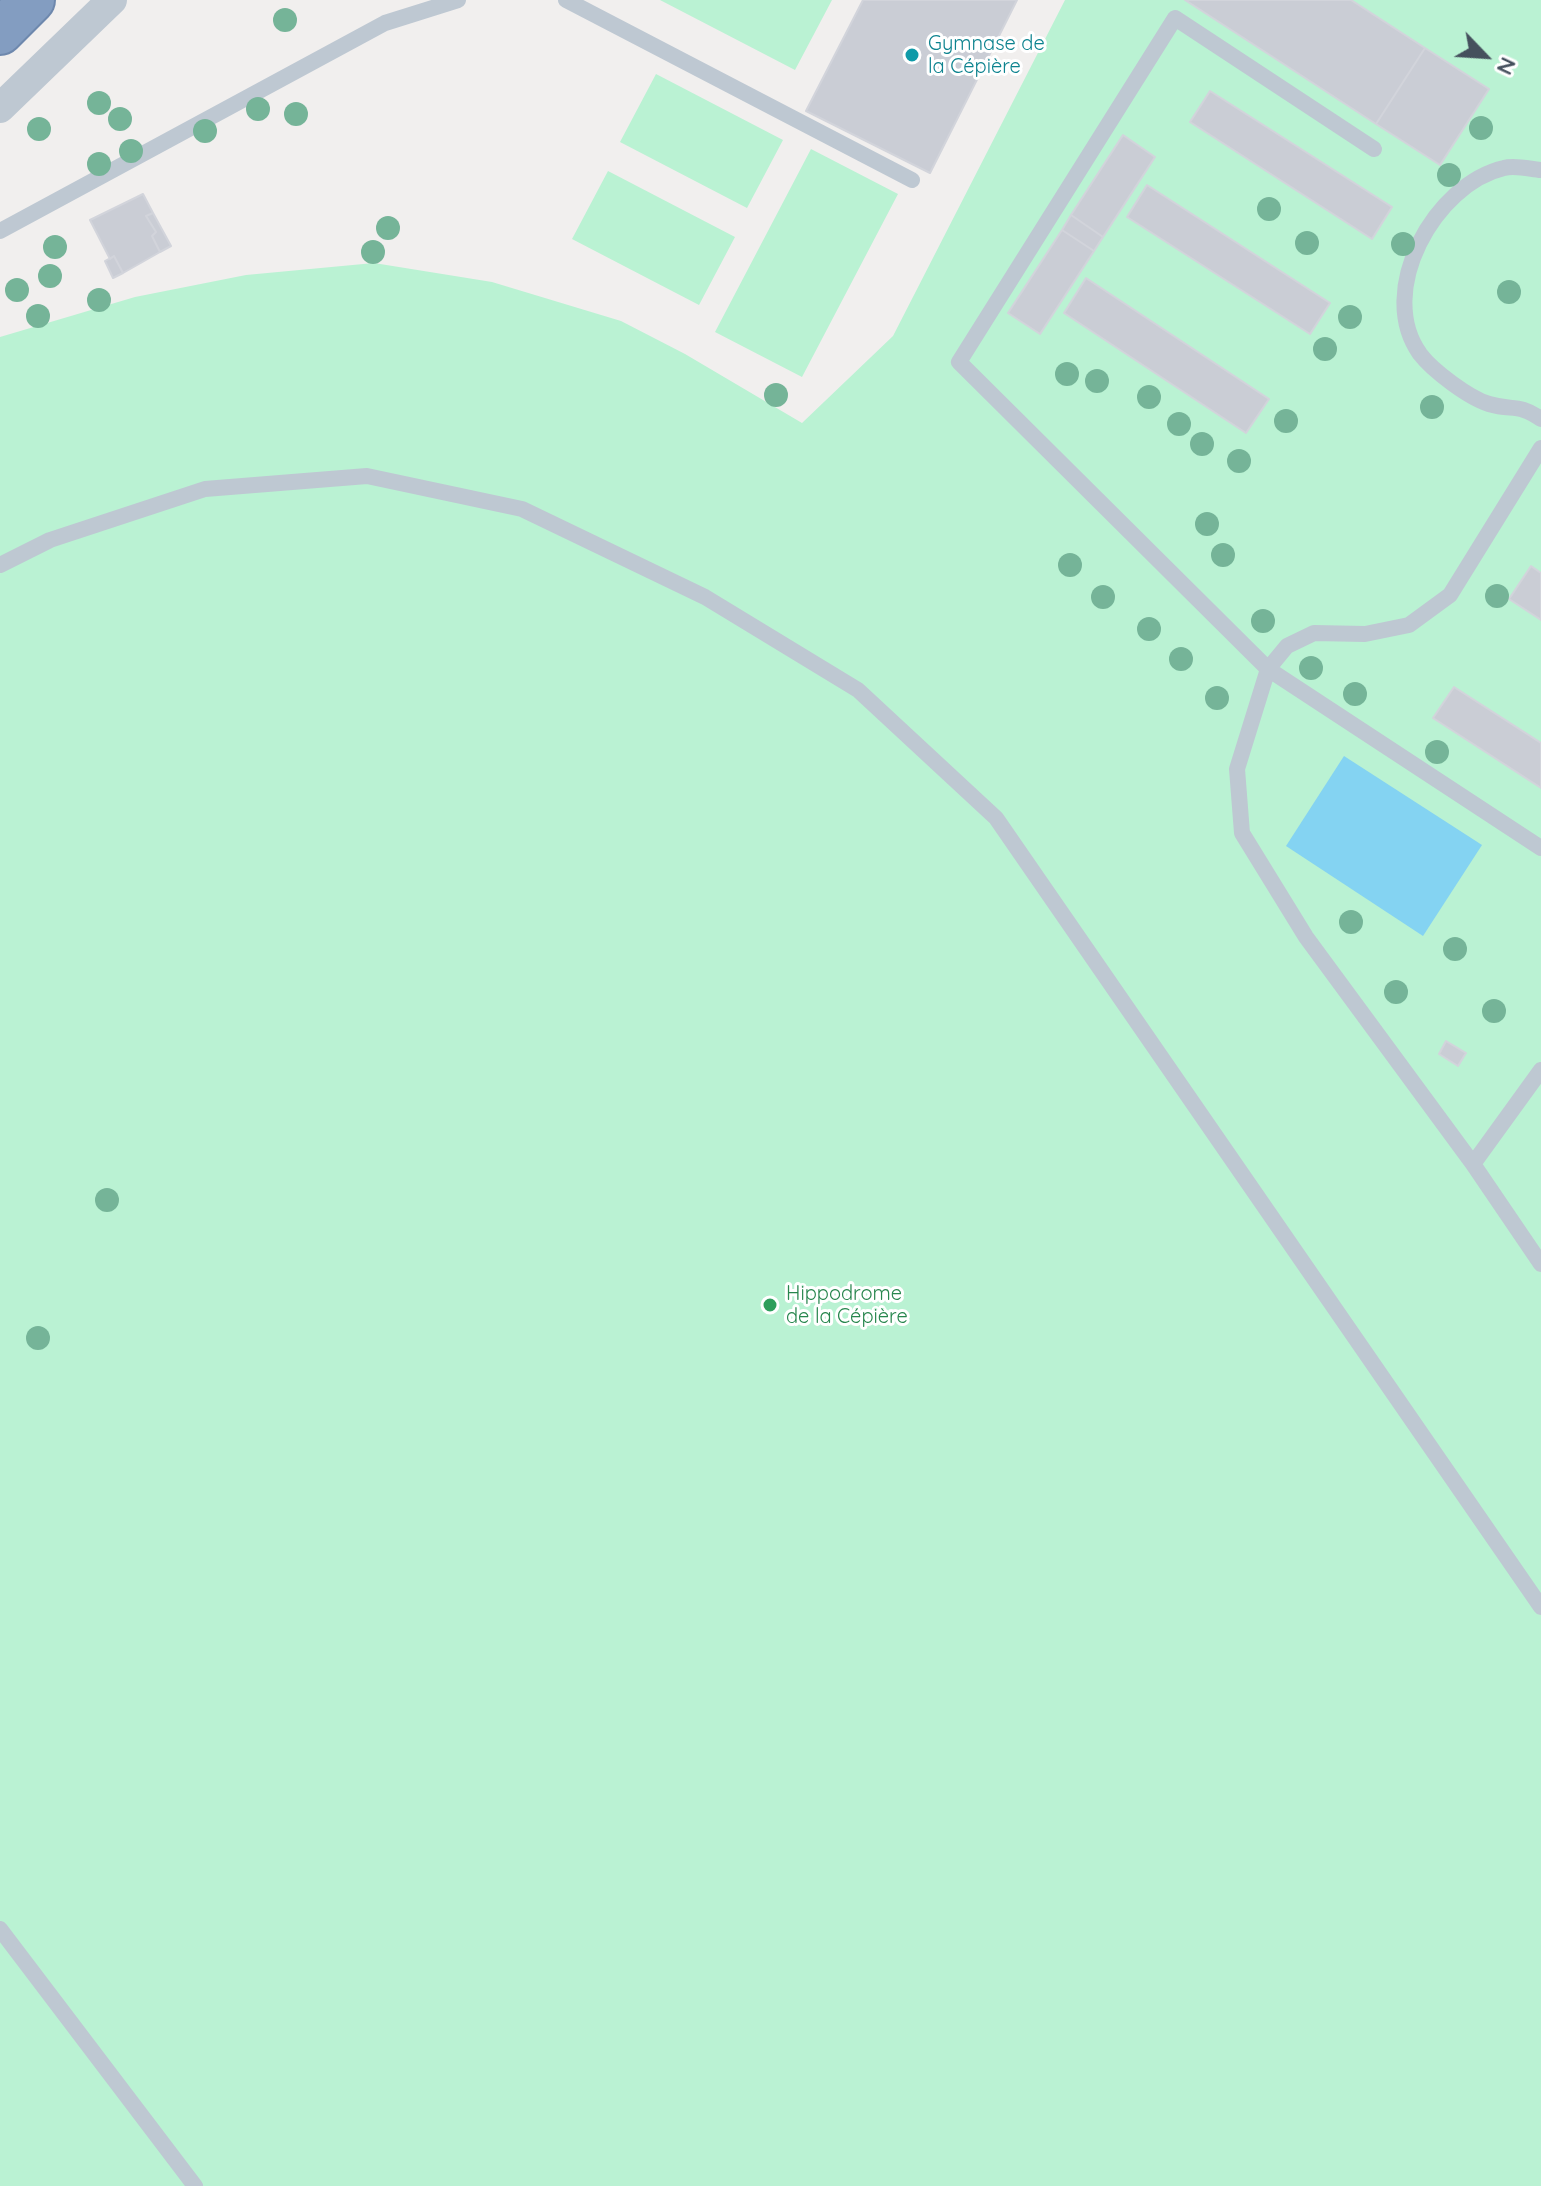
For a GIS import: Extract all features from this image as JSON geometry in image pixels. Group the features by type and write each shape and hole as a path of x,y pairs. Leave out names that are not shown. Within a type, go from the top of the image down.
{"highway":[{"path":"0,32 32,0"}],"street":[{"path":"0,108 112,0"}],"lane":[{"path":"0,231 385,23 458,0"},
{"path":"566,0 912,180"},
{"path":"1374,149 1175,18 959,362 1268,669 1541,848"},
{"path":"1541,170 1506,167 1467,184 1429,225 1407,276 1404,322 1421,354 1455,385 1488,404 1526,409 1541,419"},
{"path":"1541,448 1450,595 1409,625 1365,634 1314,633 1287,646 1268,669 1237,769 1242,833 1306,937 1473,1164 1541,1264"},
{"path":"0,565 50,540 205,489 367,476 522,509 705,597 858,690 996,818 1541,1607"},
{"path":"1473,1164 1541,1070"},
{"path":"0,1929 195,2186"}],"green space":[{"path":"660,0 832,0 795,70"},
{"name":"Hippodrome de la Cépière","path":"1065,0 1541,0 1541,2186 0,2186 0,337 135,297 246,275 374,263 492,282 621,321 685,354 802,423 893,336"},
{"path":"656,74 783,140 747,208 620,142"},
{"path":"811,149 898,194 802,377 715,332"},
{"path":"608,171 735,237 699,305 572,239"}],"water":[{"path":"1344,756 1482,845 1423,936 1286,846"}],"building":[{"name":"Gymnase de la Cépière","path":"863,0 1017,0 930,173 806,111"},
{"path":"1185,0 1351,0 1425,48 1376,124"},
{"path":"1425,48 1489,89 1440,165 1376,124"},
{"path":"1210,91 1392,207 1372,239 1190,122"},
{"path":"1123,135 1155,157 1103,237 1071,215"},
{"path":"1147,185 1330,303 1310,334 1127,217"},
{"path":"143,194 153,213 146,216 156,232 152,236 160,252 123,273 114,256 110,259 90,220"},
{"path":"153,213 171,246 160,252 152,236 156,232 146,216"},
{"path":"1071,215 1103,237 1094,251 1062,230"},
{"path":"1062,230 1094,251 1040,334 1008,313"},
{"path":"114,256 123,273 113,278 105,261"},
{"path":"1086,278 1269,399 1246,433 1064,313"},
{"path":"1531,566 1541,573 1541,620 1509,599"},
{"path":"1454,687 1541,743 1541,788 1433,718"},
{"path":"1446,1041 1466,1053 1458,1066 1439,1054"}],"place":[{"name":"Gymnase de la Cépière","path":"912,55"},
{"name":"Hippodrome de la Cépière","path":"770,1305"}]}
